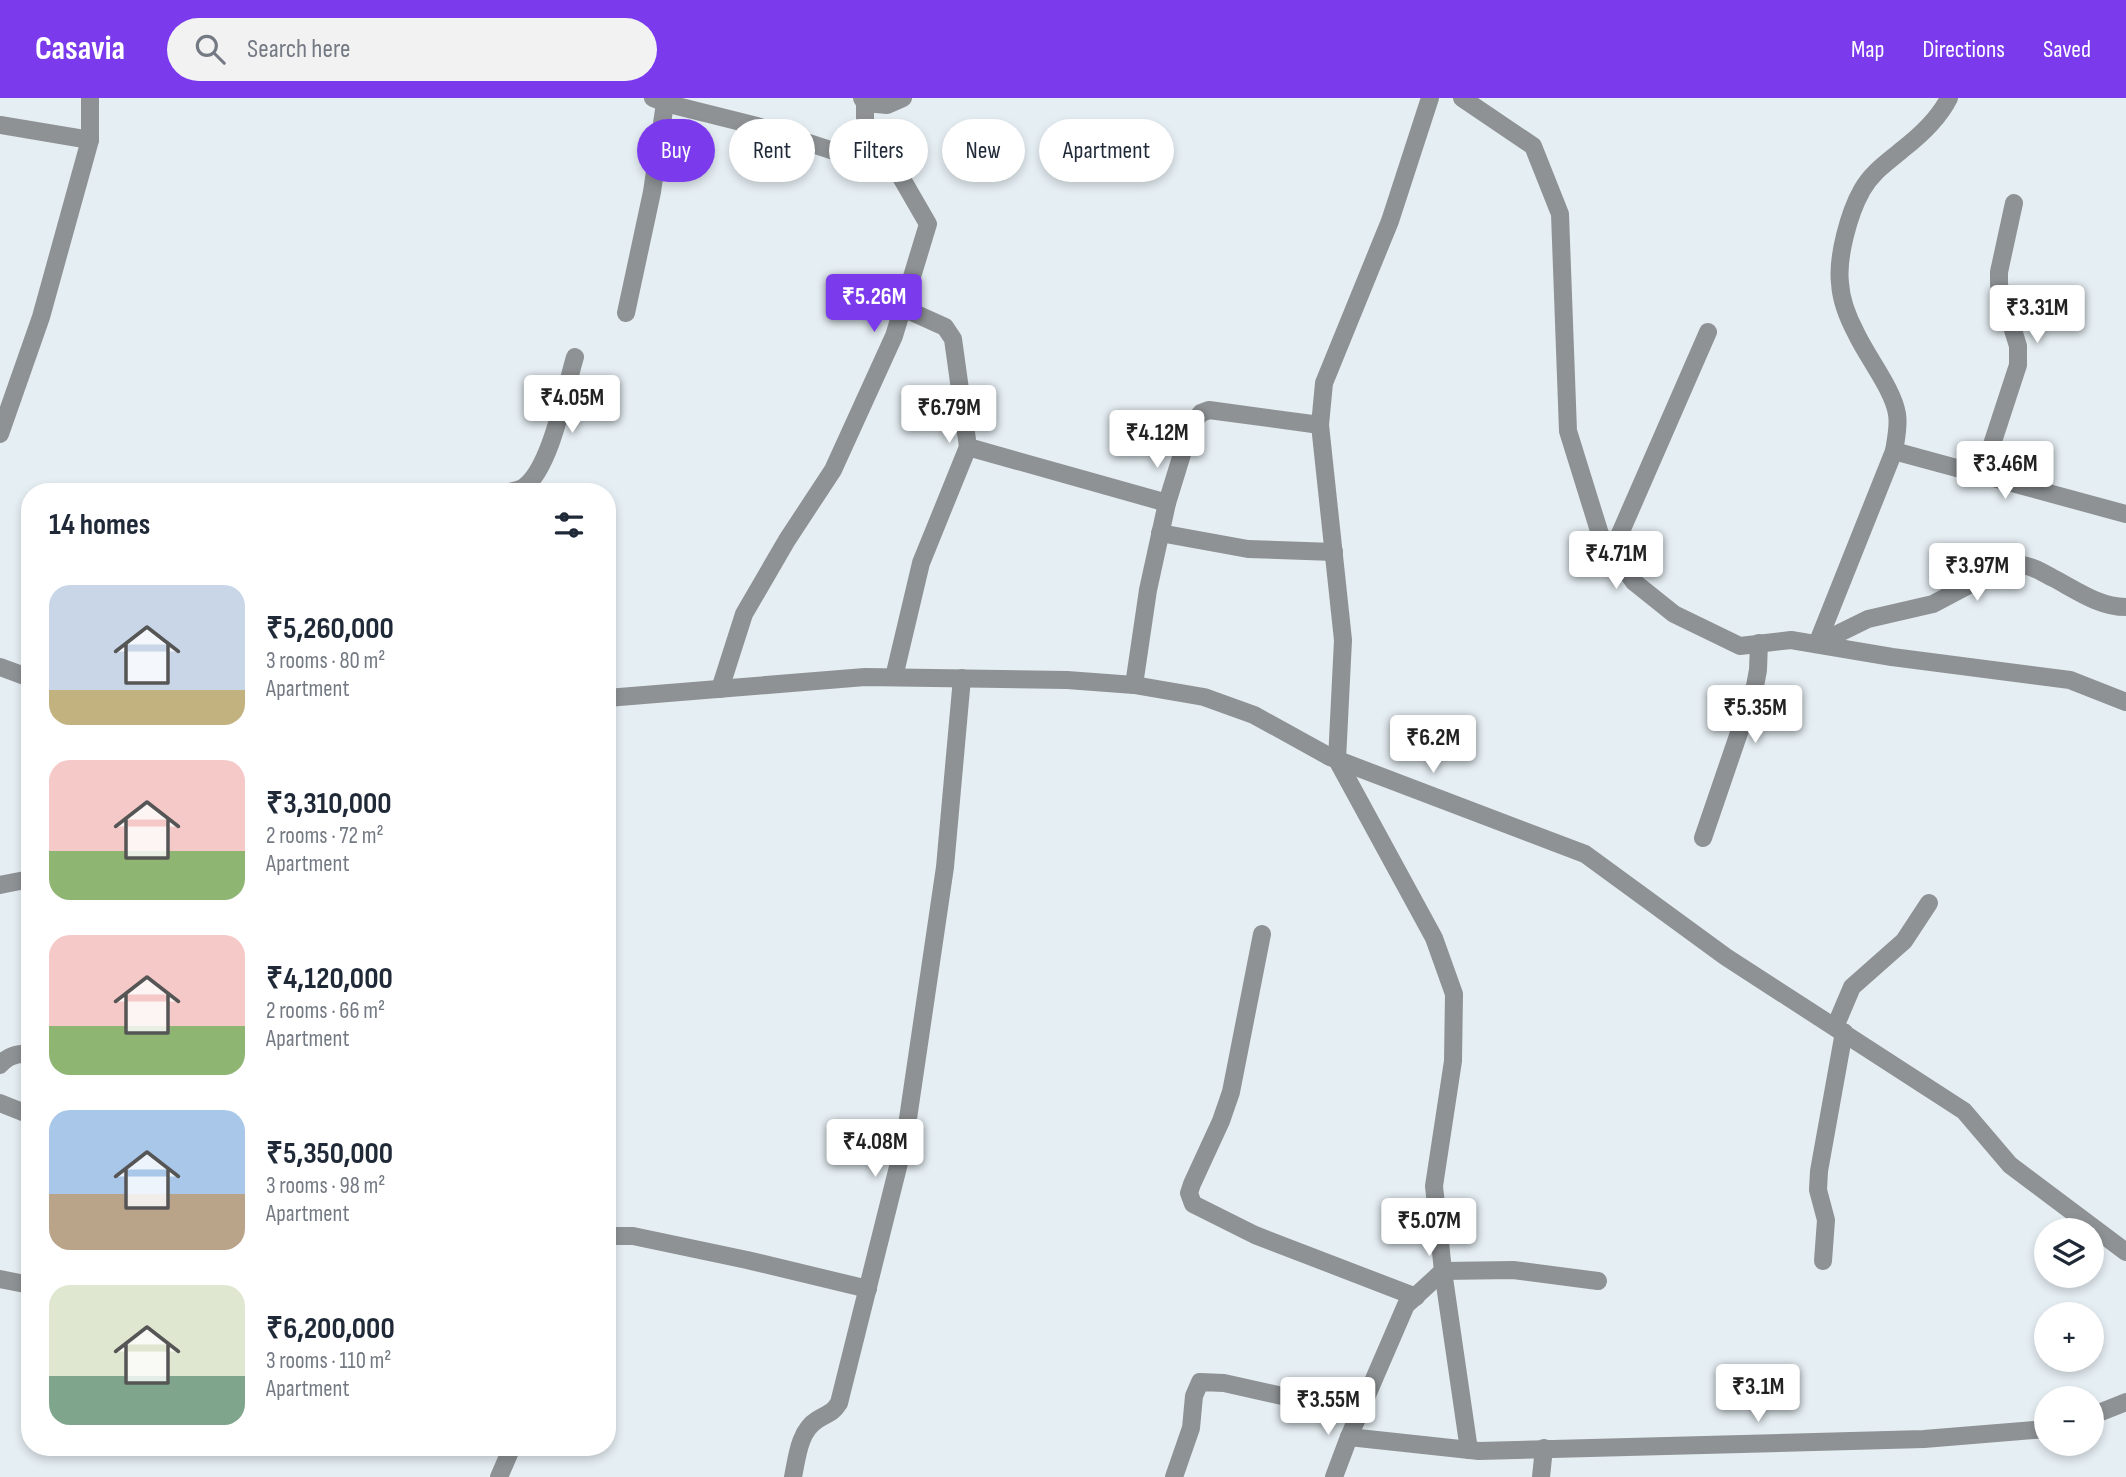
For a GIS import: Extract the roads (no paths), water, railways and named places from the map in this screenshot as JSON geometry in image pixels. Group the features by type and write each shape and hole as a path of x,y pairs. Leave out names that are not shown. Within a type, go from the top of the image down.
{"street":[{"path":"0,434 41,317 90,140 90,98"},
{"path":"863,119 863,101 887,105 902,98"},
{"path":"1430,98 1390,221 1324,383 1320,425 1343,640 1337,760 1434,938 1454,994 1453,1061 1434,1186 1443,1272 1469,1450"},
{"path":"1462,98 1533,146 1560,214 1568,431 1600,534 1634,583 1674,614 1740,646 1791,640 1892,657 2070,680 2126,702"},
{"path":"1817,645 1894,451 1897,433 1897,414 1891,397 1846,311 1839,282 1844,237 1861,190 1877,169 1931,124 1949,98"},
{"path":"626,313 652,191 659,100 757,126 829,150"},
{"path":"0,125 90,140"},
{"path":"720,689 744,614 833,470 894,336 928,224 904,182"},
{"path":"1982,475 2018,365 2018,346 1999,285 1999,272 2014,203"},
{"path":"894,677 921,563 968,447 953,339 945,327 902,308"},
{"path":"1612,552 1708,332"},
{"path":"527,483 540,469 548,450 575,357"},
{"path":"1134,685 1148,590 1160,533 1191,425 1200,413 1209,410 1320,425"},
{"path":"968,447 1167,503"},
{"path":"1894,451 2126,514"},
{"path":"1160,533 1248,549 1334,552"},
{"path":"1817,645 1868,620 1933,604 2010,566 2034,568 2109,606 2126,607"},
{"path":"1703,838 1755,686 1759,643"},
{"path":"0,667 21,675"},
{"path":"616,697 864,677 1067,680 1134,685 1204,697 1254,715 1337,760 1585,854 1726,957 1964,1111 2010,1165 2126,1252"},
{"path":"793,1477 806,1431 817,1420 832,1414 839,1403 907,1126 945,867 962,678"},
{"path":"0,885 21,881"},
{"path":"1824,1261 1826,1220 1818,1190 1819,1171 1839,1030 1852,987 1904,941 1929,903"},
{"path":"1262,934 1231,1092 1222,1121 1192,1184 1189,1193 1193,1203 1255,1235 1416,1297"},
{"path":"0,1065 4,1060 21,1054"},
{"path":"0,1103 21,1111"},
{"path":"616,1236 633,1236 747,1259 868,1289"},
{"path":"1334,1477 1406,1305 1443,1272 1513,1270 1598,1281"},
{"path":"0,1279 21,1283"},
{"path":"1174,1477 1191,1428 1194,1396 1200,1382 1224,1383 1359,1413"},
{"path":"2104,1411 2126,1402"},
{"path":"1349,1437 1469,1450 1924,1439 2034,1430"},
{"path":"1541,1477 1544,1448"},
{"path":"499,1477 508,1456"}]}
